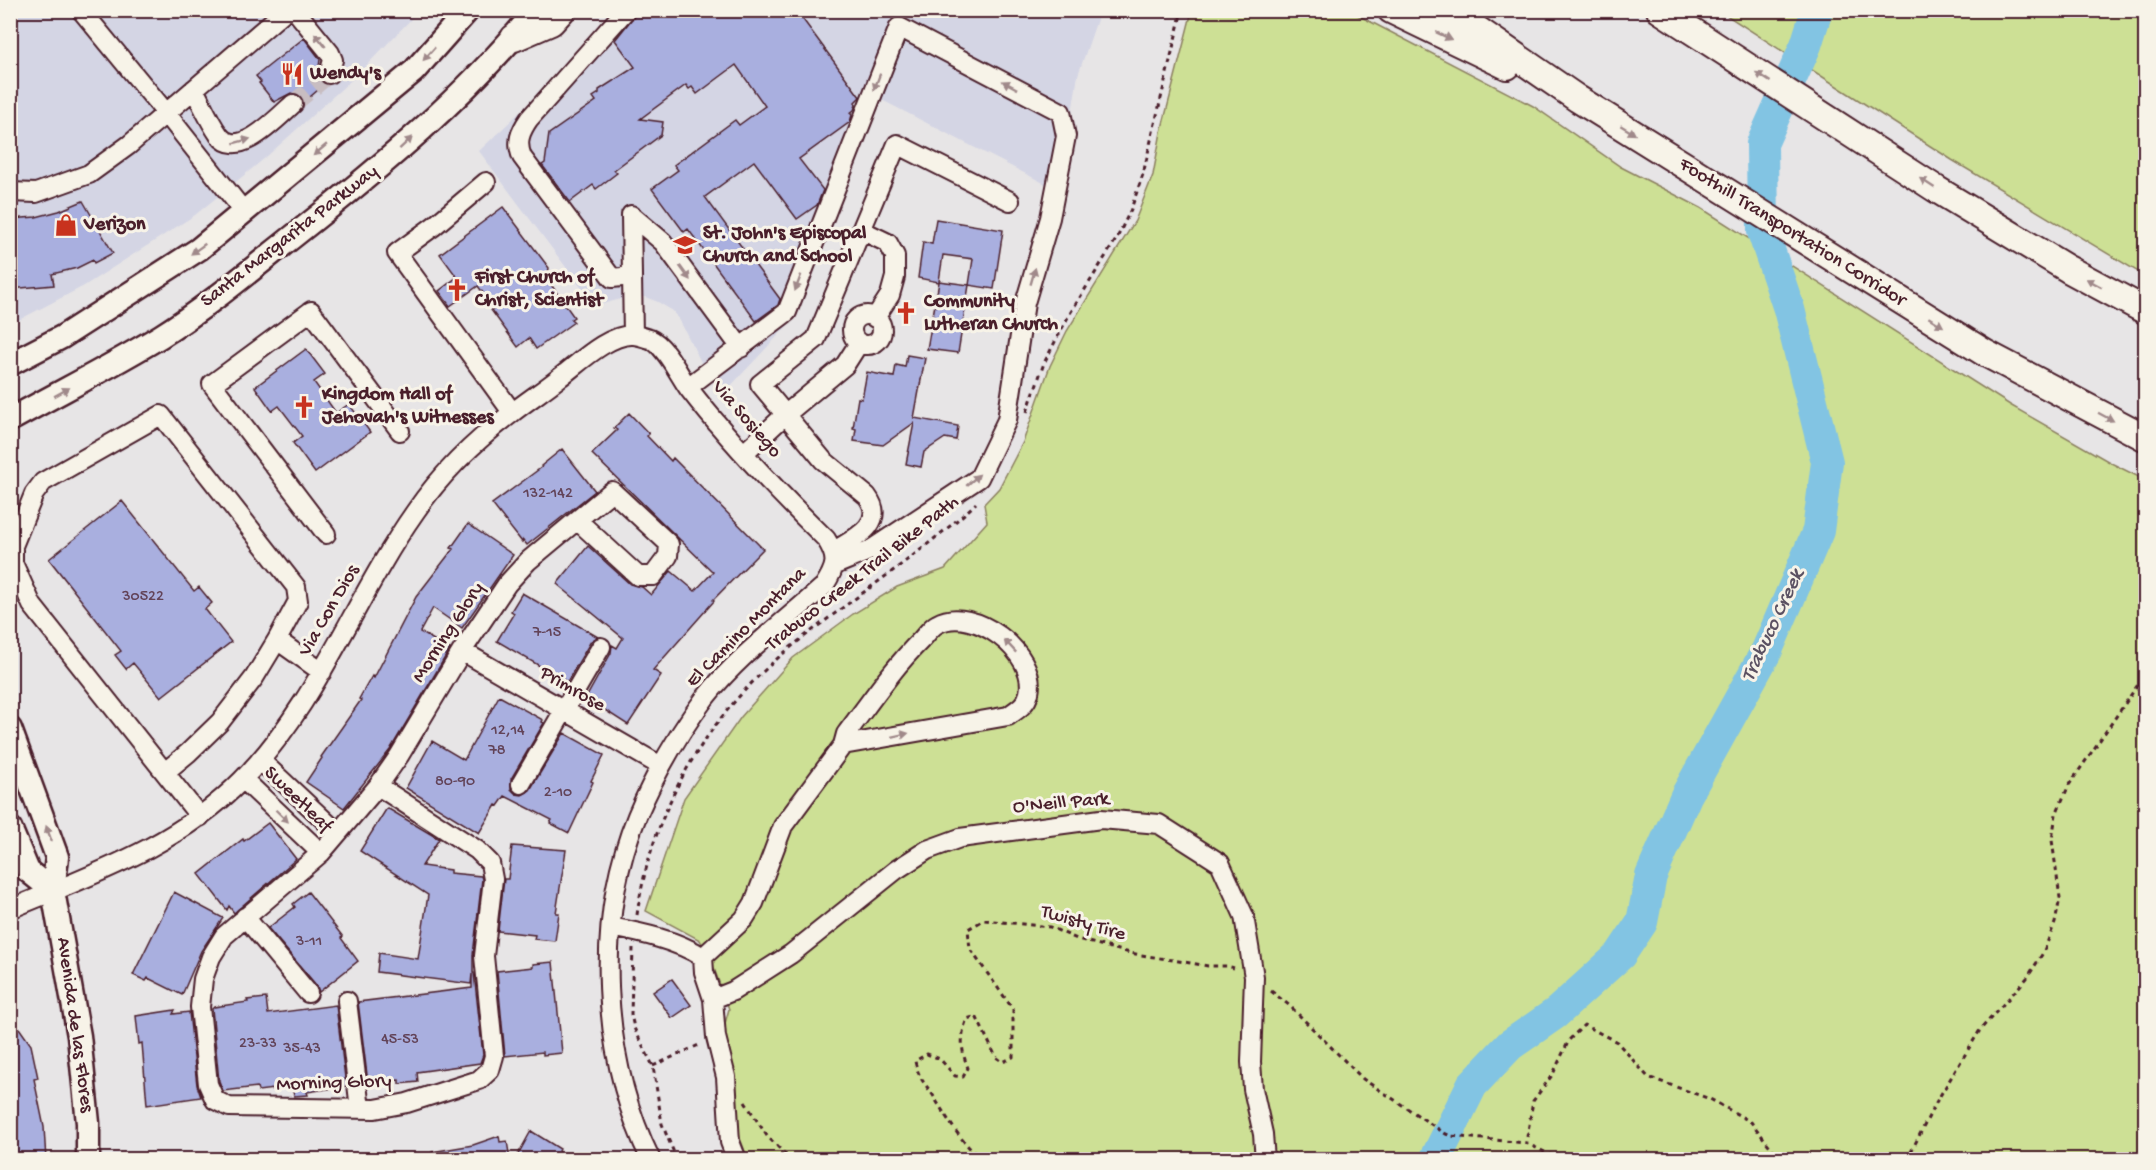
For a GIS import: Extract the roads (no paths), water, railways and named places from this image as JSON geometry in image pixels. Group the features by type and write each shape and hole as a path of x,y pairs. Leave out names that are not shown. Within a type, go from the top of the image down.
{"highway":[{"path":"514,39 551,22 562,10"},
{"path":"1391,10 1578,99"},
{"name":"Foothill Transportation Corridor","path":"1449,10 1578,99 1985,353 2145,438"},
{"path":"1660,10 1936,189 2068,269 2145,311"}],"main road":[{"path":"10,364 62,337 198,249 414,70 468,10"},
{"name":"Santa Margarita Parkway","path":"10,420 162,335 249,272 377,170 514,39 536,10"},
{"name":"Avenida de las Flores","path":"10,729 57,857 53,891 79,1036 88,1123 88,1160"},
{"path":"10,828 28,871 53,891"}],"street":[{"path":"81,10 244,213"},
{"path":"10,192 36,193 89,174 129,145 286,10"},
{"path":"295,10 330,53 333,60 329,74"},
{"path":"626,10 529,119 519,138 518,147 522,157 612,278 632,276"},
{"path":"688,387 787,312 899,27 1061,112 1066,136 1050,218 1025,303 1007,420 979,478 869,551 831,551"},
{"path":"194,89 219,135 225,141 233,144 243,144 251,139 293,104"},
{"path":"831,551 865,532 874,512 872,502 823,460 760,384 816,339 897,144 1010,201"},
{"path":"486,182 434,226 397,253 512,412"},
{"path":"633,335 632,215 663,242 741,348"},
{"path":"744,453 785,414 845,365 859,343 853,335 854,325 860,317 875,318 890,296 895,277 895,256 888,243 861,230"},
{"path":"326,534 212,384 311,311 400,431"},
{"name":"Via Con Dios","path":"10,909 137,855 170,838 200,817 243,779 283,733 303,705 399,535 450,468 512,412 597,349 614,339 633,335"},
{"name":"Via Sosiego","path":"633,335 654,340 688,387 831,551"},
{"path":"165,772 220,722 254,678 278,640 298,601 297,587 162,415 43,483 34,494 13,546 13,563 32,605 200,817"},
{"name":"Morning Glory","path":"378,786 477,850 490,863 493,879 484,956 494,1056 490,1070 479,1080 407,1103 375,1109 229,1107 215,1100 208,1084 200,1007 203,979 211,957 224,936 321,853 378,786 399,756 462,651 507,584 528,561 612,491 669,544 668,556 652,576 638,576 578,521"},
{"name":"El Camino Montana","path":"651,1160 628,1102 611,1029 609,968 611,927 619,876 637,817 661,766 707,697 747,655 824,586 831,576 831,551"},
{"path":"703,957 744,919 753,903 783,826 843,745 846,734 906,655 937,624 956,619 990,629 1005,639 1020,657 1029,678 1029,694 1022,707 1008,716 843,745"},
{"path":"278,640 322,672"},
{"path":"521,784 562,710 601,647"},
{"name":"Primrose","path":"462,651 661,766"},
{"name":"Sweetleaf","path":"260,760 338,833"},
{"name":"Sweetleaf","path":"243,779 321,853"},
{"name":"O'Neill Park","path":"713,999 733,991 791,954 896,870 927,850 960,838 1101,819 1159,824 1220,863 1244,916 1253,975 1251,1062 1253,1089 1265,1143 1265,1160"},
{"path":"245,917 308,993"},
{"path":"611,927 689,948 703,957"},
{"path":"703,957 704,972 713,999 716,1037 726,1077 730,1142 737,1160"},
{"path":"347,1001 360,1109"}],"waterway":[{"name":"Trabuco Creek","path":"1435,1160 1472,1085 1510,1045 1556,1013 1620,955 1642,922 1651,876 1686,796 1767,650 1818,531 1827,462 1789,309 1763,232 1762,144 1806,45 1817,10"}],"tunnel":[{"path":"293,104 329,74"}],"place":[{"name":"Wendy's","path":"292,74"},
{"name":"Verizon","path":"66,225"},
{"name":"St. John's Episcopal Church and School","path":"685,245"},
{"name":"First Church of Christ, Scientist","path":"457,290"},
{"name":"Community Lutheran Church","path":"906,313"},
{"name":"Kingdom Hall of Jehovah's Witnesses","path":"304,407"}]}
